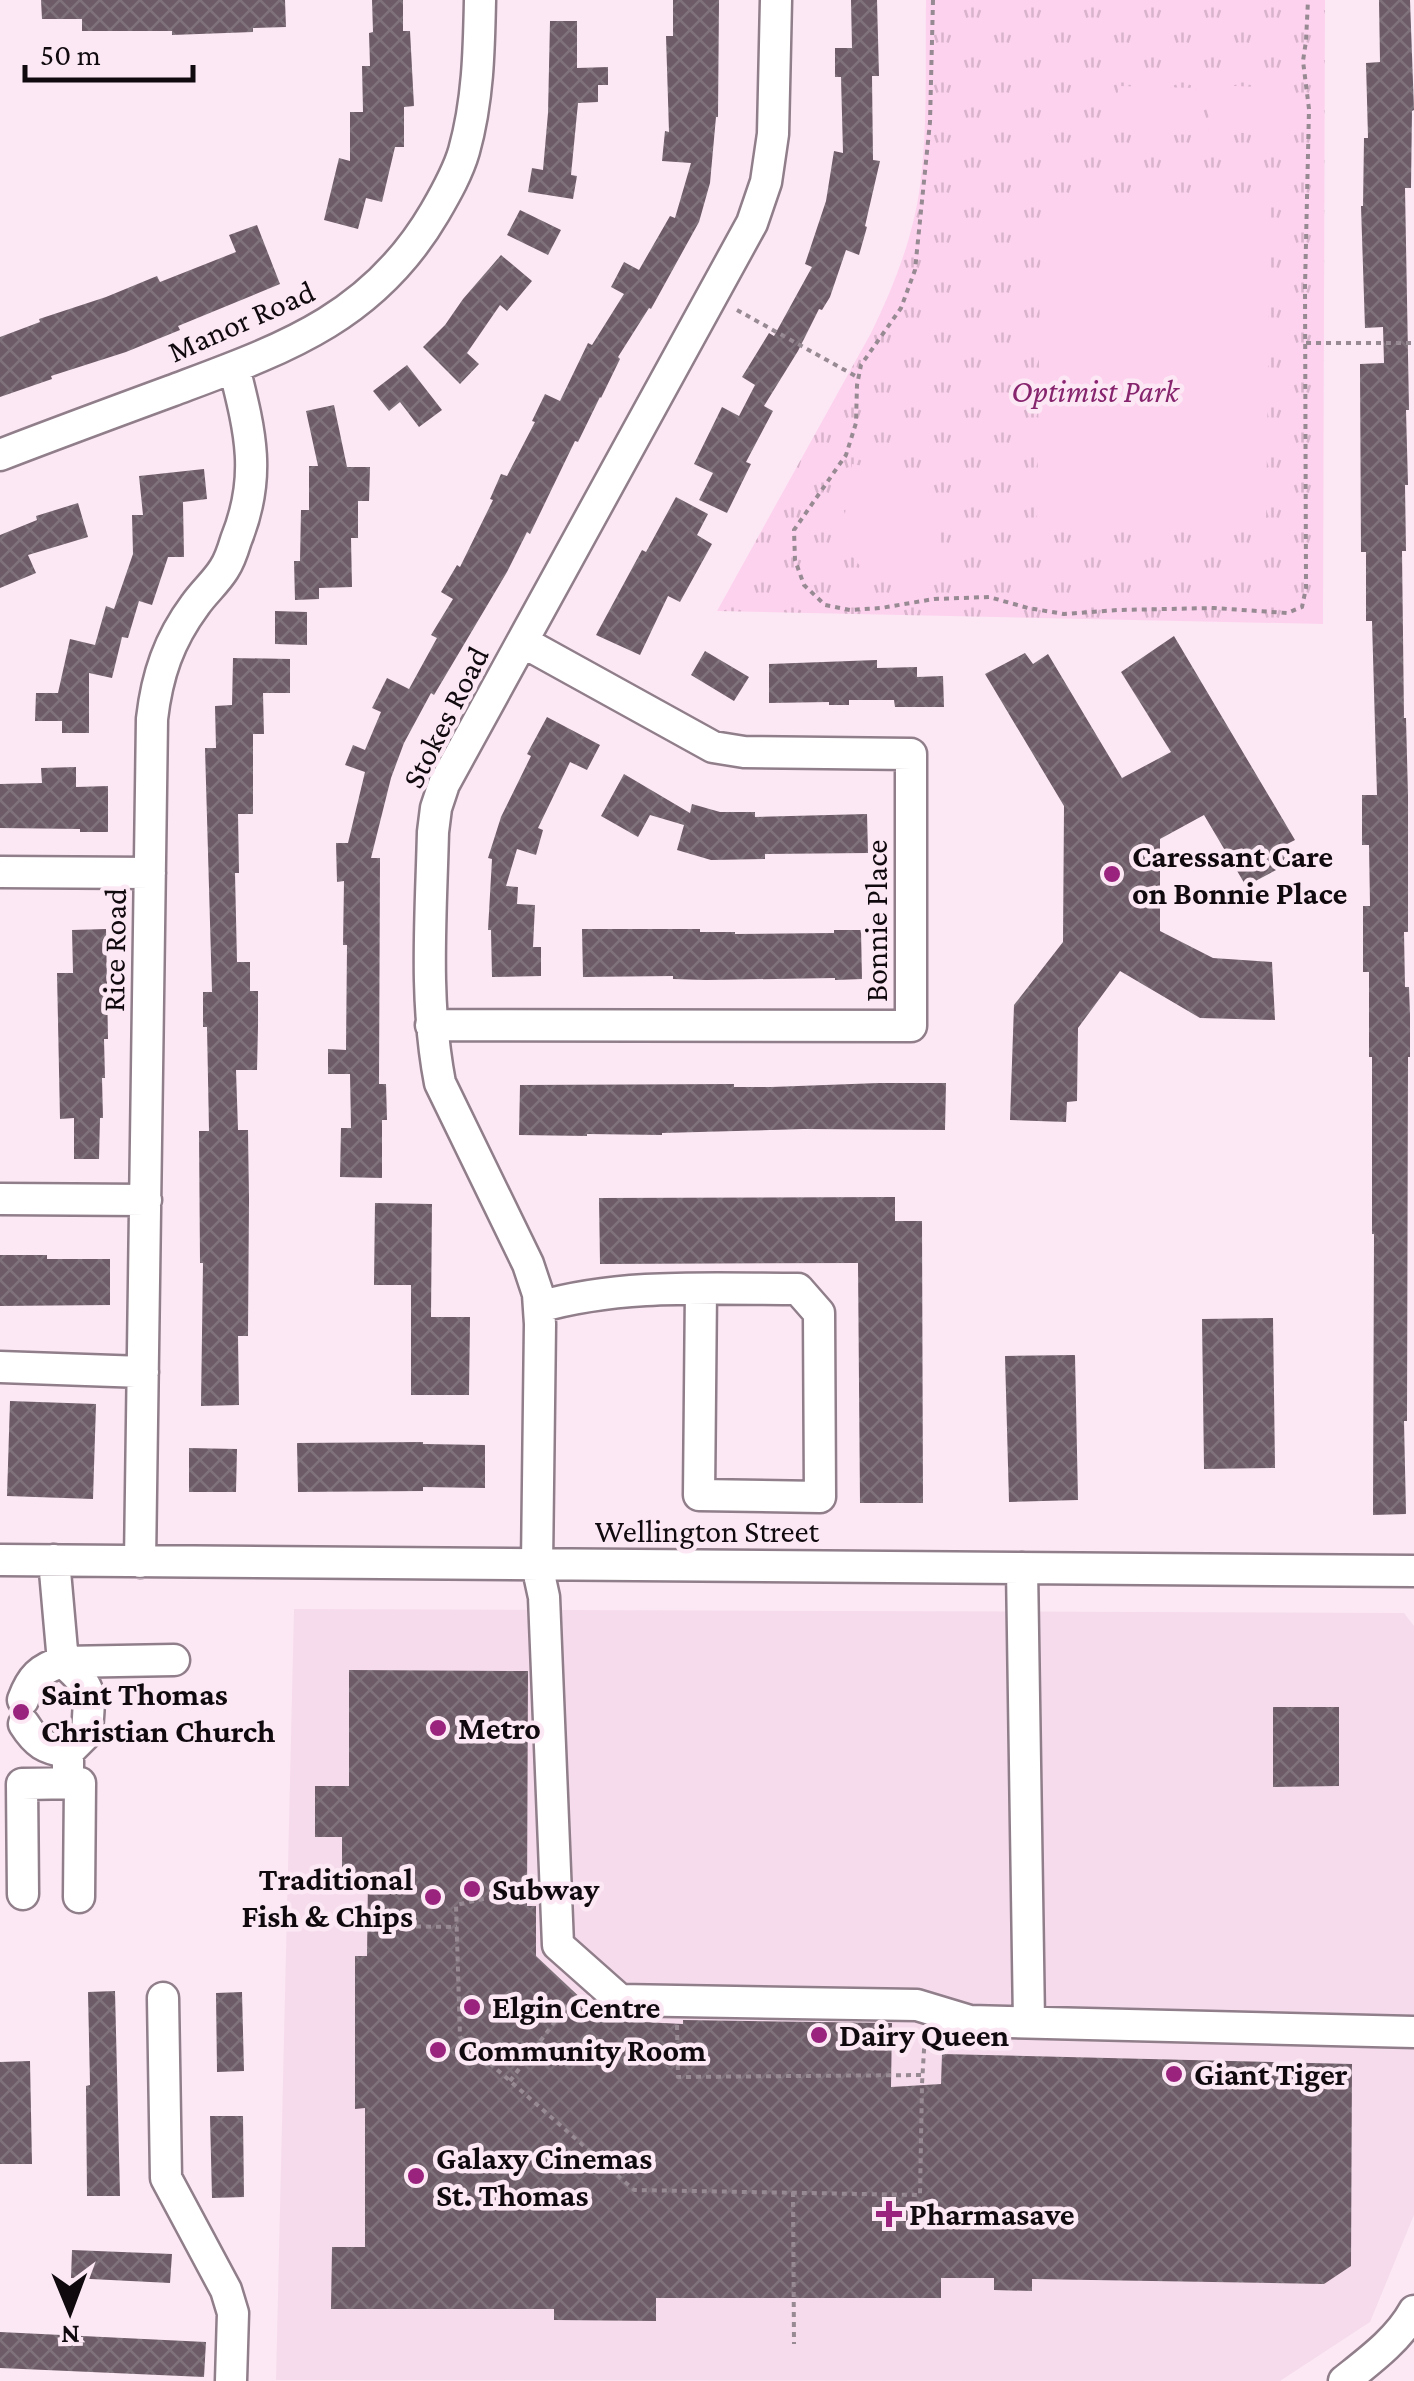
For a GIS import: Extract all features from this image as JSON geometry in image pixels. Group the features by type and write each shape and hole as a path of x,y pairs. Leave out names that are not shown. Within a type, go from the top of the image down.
{"street":[{"name":"Manor Road","path":"0,455 273,352 342,315 398,263 424,231 463,154 479,66 480,0"},
{"name":"Stokes Road","path":"776,0 773,134 766,182 752,223 444,784 433,832 429,990 440,1083 528,1264 538,1294 538,1565 544,1597 558,1946 620,2000 917,2005 970,2021 1414,2032"},
{"name":"Rice Road","path":"140,1562 152,718 156,686 167,653 179,628 226,567 250,498 251,441 234,367"},
{"name":"Bonnie Place","path":"431,1025 911,1026 911,754 744,752 713,747 523,642"},
{"path":"0,872 150,873"},
{"path":"0,1199 146,1200"},
{"path":"539,1308 567,1299 636,1290 798,1289 819,1313 820,1497 698,1495 701,1290"},
{"path":"0,1367 143,1372"},
{"name":"Wellington Street","path":"0,1560 1414,1571"},
{"path":"54,1560 64,1662 83,1679 89,1696 87,1732 68,1752 68,1783"},
{"path":"1022,1568 1029,2022"},
{"path":"68,1752 48,1750 35,1741 23,1712 29,1684 38,1672 64,1662 174,1660"},
{"path":"23,1894 22,1784 80,1783 79,1897"},
{"path":"163,1998 166,2178 226,2290 232,2314 232,2381"},
{"path":"1344,2381 1412,2320"}],"path":[{"path":"933,0 930,122 914,270 901,308 861,365 856,423 846,455 794,530 795,560 804,585 825,605 850,610 989,597 1064,614 1214,608 1287,613 1302,607 1306,588 1309,109 1303,61 1308,0"},
{"path":"737,310 859,378"},
{"path":"1306,343 1414,343"},
{"path":"556,1893 515,1892 456,1905 460,2037 634,2190 920,2195 927,2008"},
{"path":"386,1926 457,1927"},
{"path":"510,2081 592,1975"},
{"path":"676,2000 678,2077 922,2075"},
{"path":"793,2192 794,2344"}],"shaded area":[{"path":"294,1609 1404,1613 1414,1626 1414,2215 1370,2322 1280,2381 276,2380"}],"green space":[{"name":"Optimist Park","path":"926,0 1325,0 1323,624 717,611 871,333 902,261 913,224 923,163"},
{"path":"1210,85 1288,88 1287,134 1208,132"},
{"path":"1118,86 1197,88 1195,135 1117,132"},
{"path":"1041,199 1270,202 1266,527 1037,525"},
{"path":"852,464 917,475 944,512 937,560 922,578 860,566 841,542"}],"building":[{"path":"41,0 285,0 286,27 172,35 172,31 82,31 82,19 42,19"},
{"path":"372,0 403,0 403,31 410,31 414,106 404,107 404,147 395,147 382,202 366,198 358,229 324,220 339,158 350,161 350,112 363,112 362,66 370,66"},
{"path":"673,0 719,0 718,117 710,183 699,222 651,309 618,357 601,398 578,442 575,441 530,534 527,532 404,743 371,858 380,858 379,1084 386,1084 387,1120 382,1120 382,1178 340,1177 341,1128 351,1128 350,1074 328,1074 328,1049 346,1050 344,881 337,882 336,843 348,843 365,772 345,765 353,745 365,750 381,712 372,708 387,678 409,689 437,638 431,635 453,599 441,592 457,565 460,567 493,500 490,499 501,474 507,476 545,394 560,401 588,343 592,345 624,294 611,287 624,262 639,270 670,216 675,218 691,163 662,161 665,131 669,132 666,36 673,36"},
{"path":"851,0 877,0 879,76 872,76 873,160 880,161 867,227 859,255 846,250 830,297 819,309 764,406 773,411 746,462 751,464 727,513 699,500 713,473 694,464 722,407 739,416 755,385 742,377 769,333 774,336 812,267 805,264 826,201 834,151 843,153 841,77 835,77 835,48 852,48"},
{"path":"1379,0 1410,0 1414,110 1411,188 1405,188 1409,410 1406,551 1402,551 1408,795 1408,932 1404,932 1410,1015 1406,1514 1373,1515 1372,1057 1369,972 1363,972 1363,906 1370,906 1369,845 1362,845 1362,795 1377,795 1372,621 1366,621 1366,552 1361,552 1360,364 1384,363 1383,327 1365,328 1361,206 1364,138 1368,138 1366,63 1380,62"},
{"path":"550,21 577,21 577,68 608,67 608,85 598,85 598,102 578,103 571,175 577,176 573,199 528,192 532,168 543,170"},
{"path":"520,210 561,230 548,255 507,235"},
{"path":"257,225 280,284 126,352 0,397 0,337 157,276 160,282 236,252 229,235"},
{"path":"501,255 532,281 507,311 500,305 467,353 479,364 460,384 423,347"},
{"path":"407,365 442,410 419,427 400,402 389,411 373,391"},
{"path":"334,405 347,467 370,467 369,501 358,501 358,538 351,538 352,587 319,588 319,599 295,600 294,561 300,561 301,510 309,510 309,466 318,466 306,411"},
{"path":"204,469 207,499 183,502 184,557 168,557 152,605 139,601 128,638 122,637 112,678 89,673 89,733 62,733 62,721 35,721 36,693 58,693 70,639 95,645 106,606 114,609 133,554 132,515 143,515 139,476"},
{"path":"676,497 708,514 697,535 712,544 680,602 668,596 640,655 596,635"},
{"path":"78,503 88,537 28,555 36,573 0,588 0,535 37,520 36,516"},
{"path":"275,611 307,612 307,645 275,644"},
{"name":"Caressant Care on Bonnie Place","path":"1174,636 1295,840 1281,847 1291,862 1246,886 1204,815 1160,839 1160,931 1213,958 1272,962 1275,1020 1200,1018 1120,971 1078,1028 1077,1101 1067,1102 1066,1122 1010,1120 1014,1005 1063,942 1064,806 985,674 1025,653 1033,664 1048,654 1122,778 1171,752 1121,672"},
{"path":"705,651 749,677 734,701 691,675"},
{"path":"233,658 290,659 290,693 263,693 264,734 253,734 253,814 238,814 237,962 250,962 250,991 258,991 257,1070 236,1070 238,1130 248,1130 248,1336 238,1336 239,1405 201,1406 203,1263 199,1131 209,1131 203,992 212,992 205,748 216,748 215,706 232,705"},
{"path":"877,660 877,668 917,667 917,677 943,676 944,707 895,707 894,700 849,700 849,705 769,703 769,664"},
{"path":"547,717 600,745 587,770 570,762 538,828 543,830 536,855 517,849 506,886 518,887 517,904 535,905 533,947 541,947 541,976 492,977 488,930 492,859 488,858 501,817 531,756 527,754"},
{"path":"76,767 76,787 108,786 108,832 0,828 0,784 42,783 41,768"},
{"path":"624,774 690,813 692,804 720,812 755,812 755,817 867,814 868,853 765,854 765,859 711,860 677,850 684,825 650,815 638,837 601,816"},
{"path":"106,929 108,1039 104,1039 99,1159 74,1159 74,1118 60,1119 57,973 73,973 72,930"},
{"path":"582,929 700,929 735,934 861,930 862,979 583,977"},
{"path":"946,1083 945,1130 519,1135 520,1085 771,1087"},
{"path":"895,1197 895,1221 922,1221 923,1503 860,1503 858,1263 600,1264 599,1198"},
{"path":"375,1203 432,1204 431,1317 470,1317 469,1395 411,1395 411,1285 374,1285"},
{"path":"0,1255 110,1259 110,1305 0,1306"},
{"path":"1273,1318 1275,1468 1204,1469 1202,1319"},
{"path":"1075,1355 1078,1500 1009,1502 1005,1356"},
{"path":"10,1401 96,1404 93,1499 7,1496"},
{"path":"297,1443 485,1445 485,1488 298,1492"},
{"path":"189,1448 237,1449 236,1492 189,1492"},
{"name":"Elgin Centre","path":"349,1670 528,1671 527,1906 536,1906 536,1956 604,2020 683,2024 683,2020 892,2023 891,2087 941,2084 942,2054 1352,2064 1351,2266 1324,2284 1032,2279 1032,2291 994,2290 994,2278 941,2278 941,2298 656,2298 656,2321 554,2320 554,2309 331,2309 332,2247 365,2247 365,2108 355,2109 355,1956 367,1956 368,1878 342,1878 342,1837 315,1837 315,1786 349,1786"},
{"path":"1273,1707 1339,1707 1339,1786 1273,1787"},
{"path":"115,1991 120,2196 87,2196 88,1992"},
{"path":"242,1992 244,2071 217,2072 216,1993"},
{"path":"30,2061 32,2164 0,2164 0,2062"},
{"path":"210,2116 243,2116 244,2197 212,2198"},
{"path":"72,2250 172,2254 170,2283 71,2278"},
{"path":"0,2332 206,2342 204,2377 0,2368"}],"place":[{"name":"Caressant Care on Bonnie Place","path":"1112,874"},
{"name":"Saint Thomas Christian Church","path":"21,1712"},
{"name":"Metro","path":"438,1728"},
{"name":"Subway","path":"472,1889"},
{"name":"Traditional Fish & Chips","path":"433,1897"},
{"name":"Elgin Centre","path":"472,2007"},
{"name":"Dairy Queen","path":"819,2035"},
{"name":"Community Room","path":"438,2050"},
{"name":"Giant Tiger","path":"1174,2074"},
{"name":"Galaxy Cinemas St. Thomas","path":"416,2176"},
{"name":"Pharmasave","path":"889,2214"}]}
